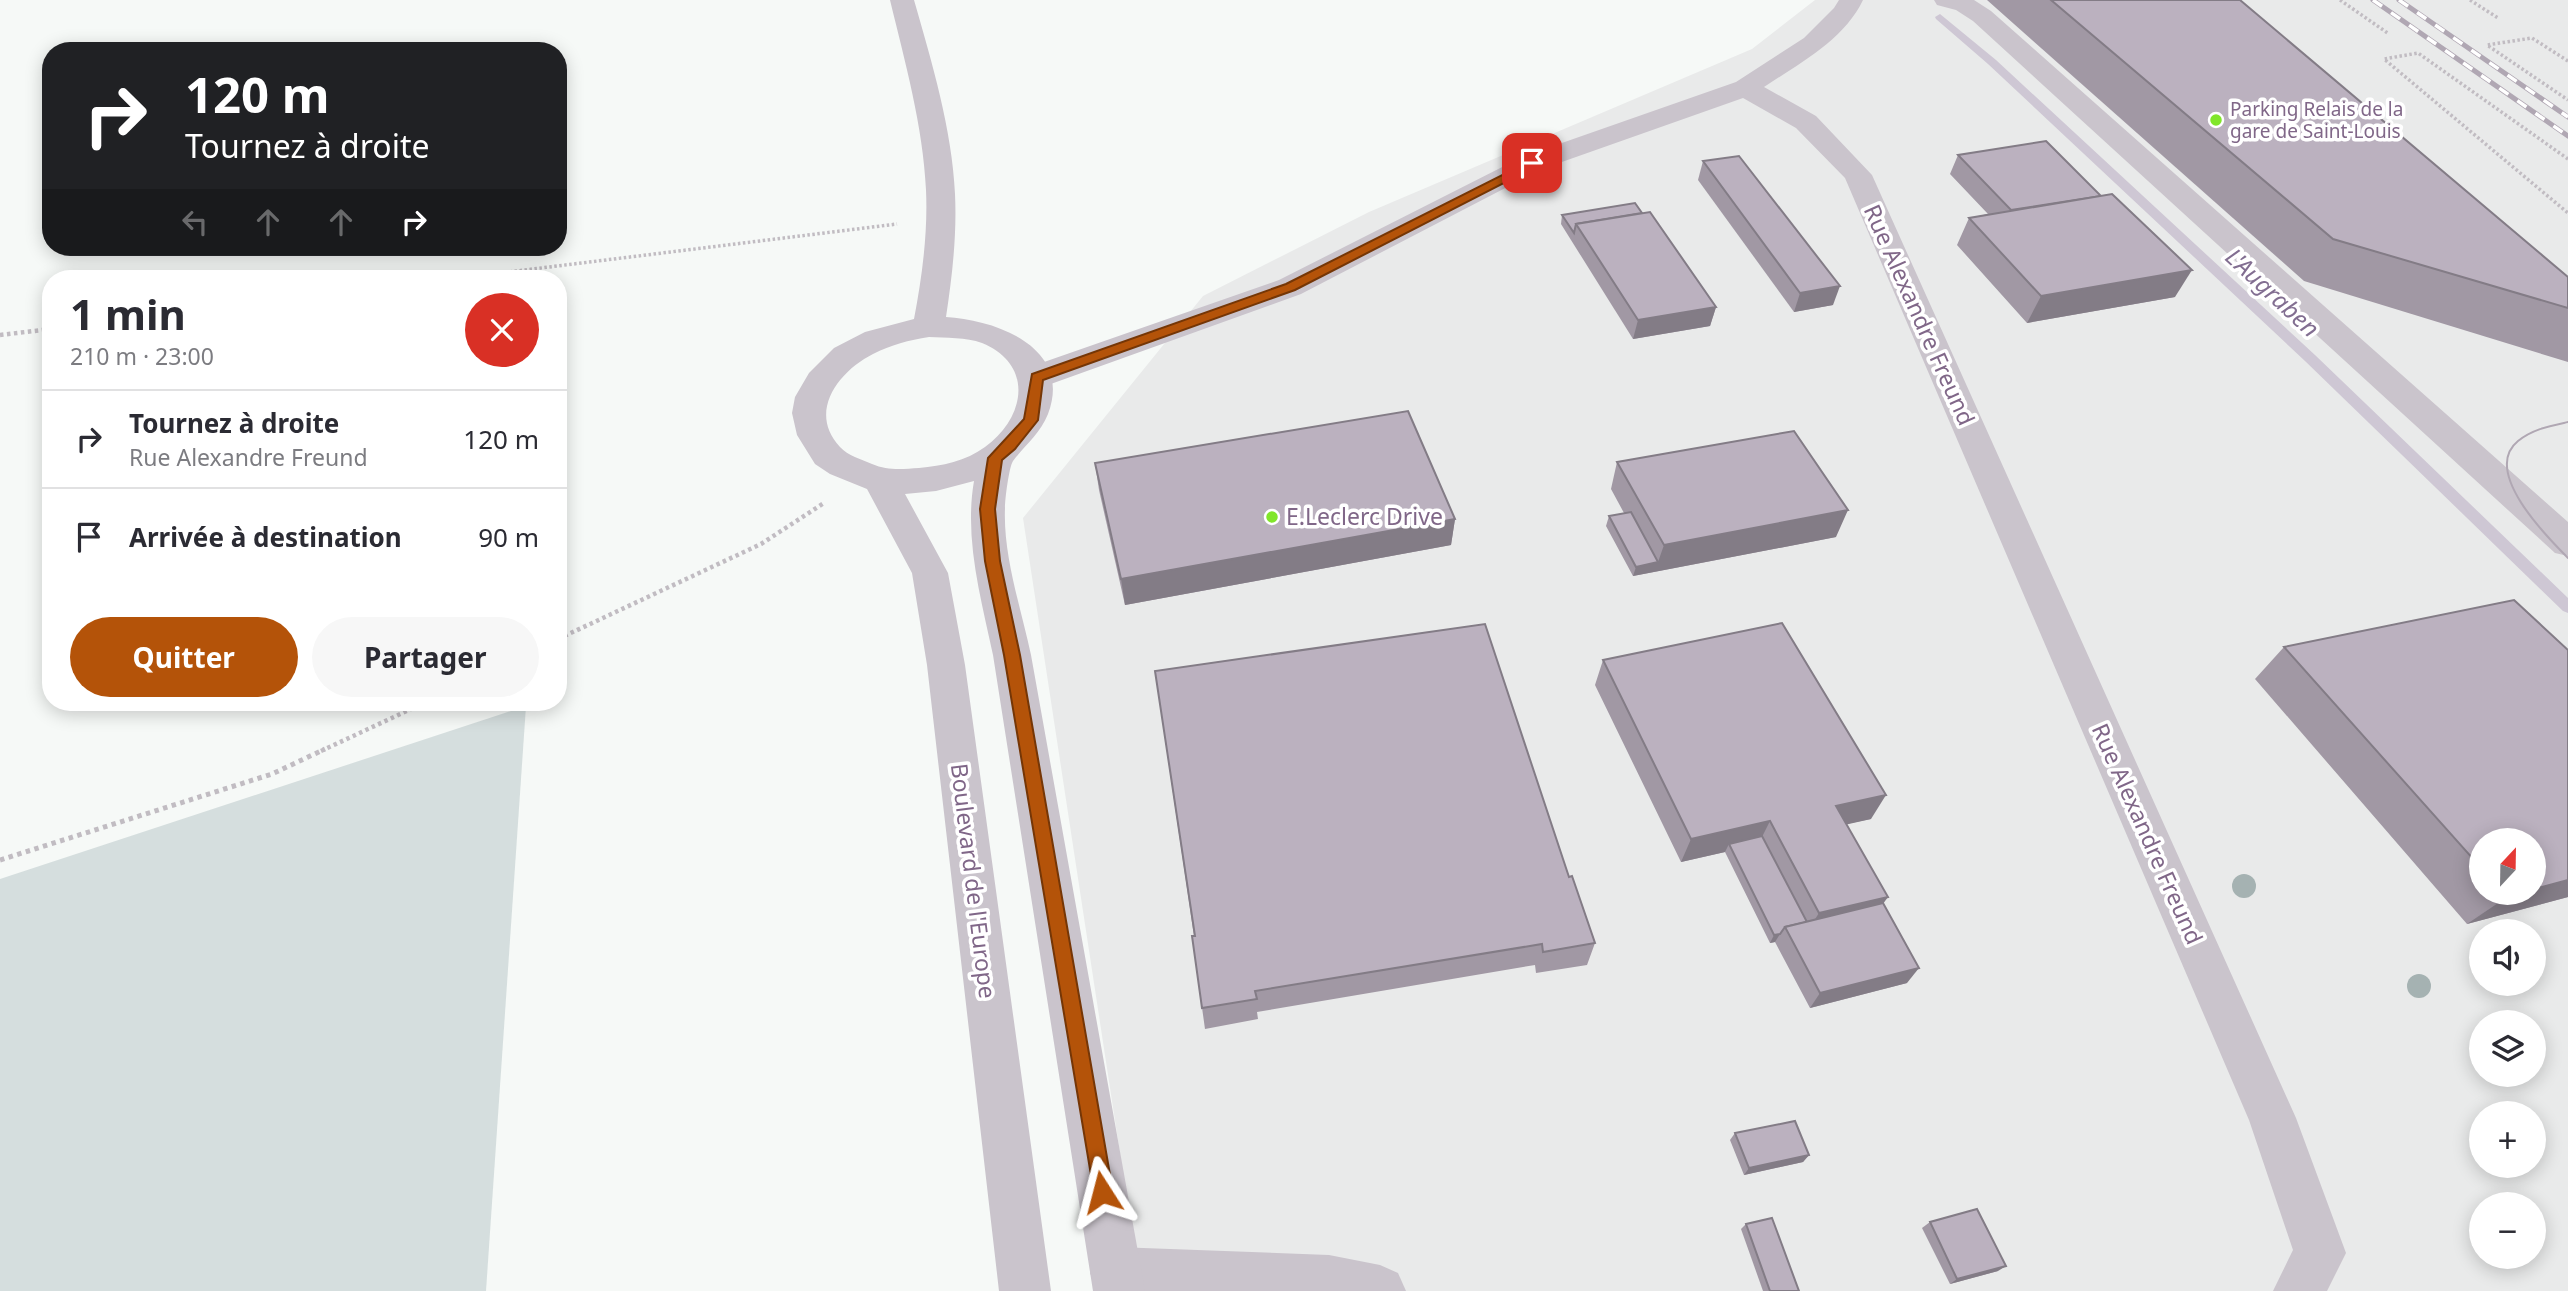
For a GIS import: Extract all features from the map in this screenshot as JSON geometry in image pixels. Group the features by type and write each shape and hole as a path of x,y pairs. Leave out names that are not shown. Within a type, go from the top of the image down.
{"street":[{"path":"902,0 922,78 940,174 940,218 929,327"},
{"path":"1036,377 1290,287 1532,163 1745,88 1813,43 1845,12 1851,0"},
{"path":"1946,0 1965,5 1982,16 2568,543"},
{"name":"Rue Alexandre Freund","path":"1745,88 1806,122 1858,175 2272,1118 2320,1253 2299,1291"},
{"path":"929,327 969,329 1001,339 1025,358 1036,377 1031,420 1010,445 995,458 937,480 873,479 831,459 812,436 808,410 818,383 832,366 861,345 902,330 929,327"},
{"path":"995,458 987,509 992,561 1012,655 1117,1282 1329,1281 1380,1291"},
{"name":"Boulevard de l'Europe","path":"873,479 930,573 946,665 1026,1291"}],"path":[{"path":"2340,0 2389,34"},
{"path":"2470,0 2498,18"},
{"path":"2568,61 2532,38 2487,45 2568,100"},
{"path":"2568,159 2418,53 2384,59 2568,213"},
{"path":"524,270 940,218"},
{"path":"0,335 42,330"},
{"path":"567,635 761,544 873,479"},
{"path":"0,860 272,774 407,711"}],"shaded area":[{"path":"1815,0 2568,0 2568,1291 1141,1291 1023,518 1203,296 1369,212 1752,49"},
{"path":"511,711 526,711 486,1291 0,1291 0,879"}],"building":[{"path":"2051,0 2240,0 2568,277 2568,308 2333,239"},
{"path":"2046,141 2101,196 2011,210 1958,155"},
{"path":"1739,156 1840,286 1800,293 1703,161"},
{"path":"2112,194 2192,270 2041,296 1969,218"},
{"path":"1635,203 1642,213 1576,224 1574,233 1562,215"},
{"path":"1650,212 1716,307 1638,320 1576,224"},
{"name":"E.Leclerc Drive","path":"1408,411 1455,519 1121,579 1095,463"},
{"path":"1794,431 1848,510 1664,545 1617,462"},
{"path":"1631,512 1658,562 1636,567 1609,516"},
{"path":"2514,600 2568,650 2568,880 2546,886 2546,828 2469,828 2469,854 2284,647"},
{"path":"1782,623 1886,795 1836,806 1888,897 1819,913 1770,821 1691,839 1603,660"},
{"path":"1485,624 1569,877 1572,876 1595,943 1543,952 1542,944 1255,991 1257,999 1202,1008 1192,936 1195,936 1155,671"},
{"path":"1762,836 1807,922 1785,927 1780,934 1774,935 1729,844"},
{"path":"1883,903 1919,968 1820,993 1785,927"},
{"path":"1795,1121 1809,1155 1749,1168 1735,1133"},
{"path":"1977,1209 2006,1266 1957,1279 1930,1222"},
{"path":"1772,1218 1799,1291 1770,1291 1746,1224"}],"waterway":[{"name":"L'Augraben","path":"1940,17 1992,62 2310,358 2568,607"}],"tram line":[{"path":"2568,422 2536,431 2518,441 2509,454 2507,469 2521,503 2568,558"}],"railway":[{"path":"2373,0 2568,136"},
{"path":"2399,0 2568,117"}],"place":[{"name":"Parking Relais de la gare de Saint-Louis","path":"2216,120"},
{"name":"E.Leclerc Drive","path":"1272,517"}],"route":[{"path":"1102,1192 1012,655 992,561 987,509 995,458 1031,420 1036,377 1290,287 1532,163"}]}
